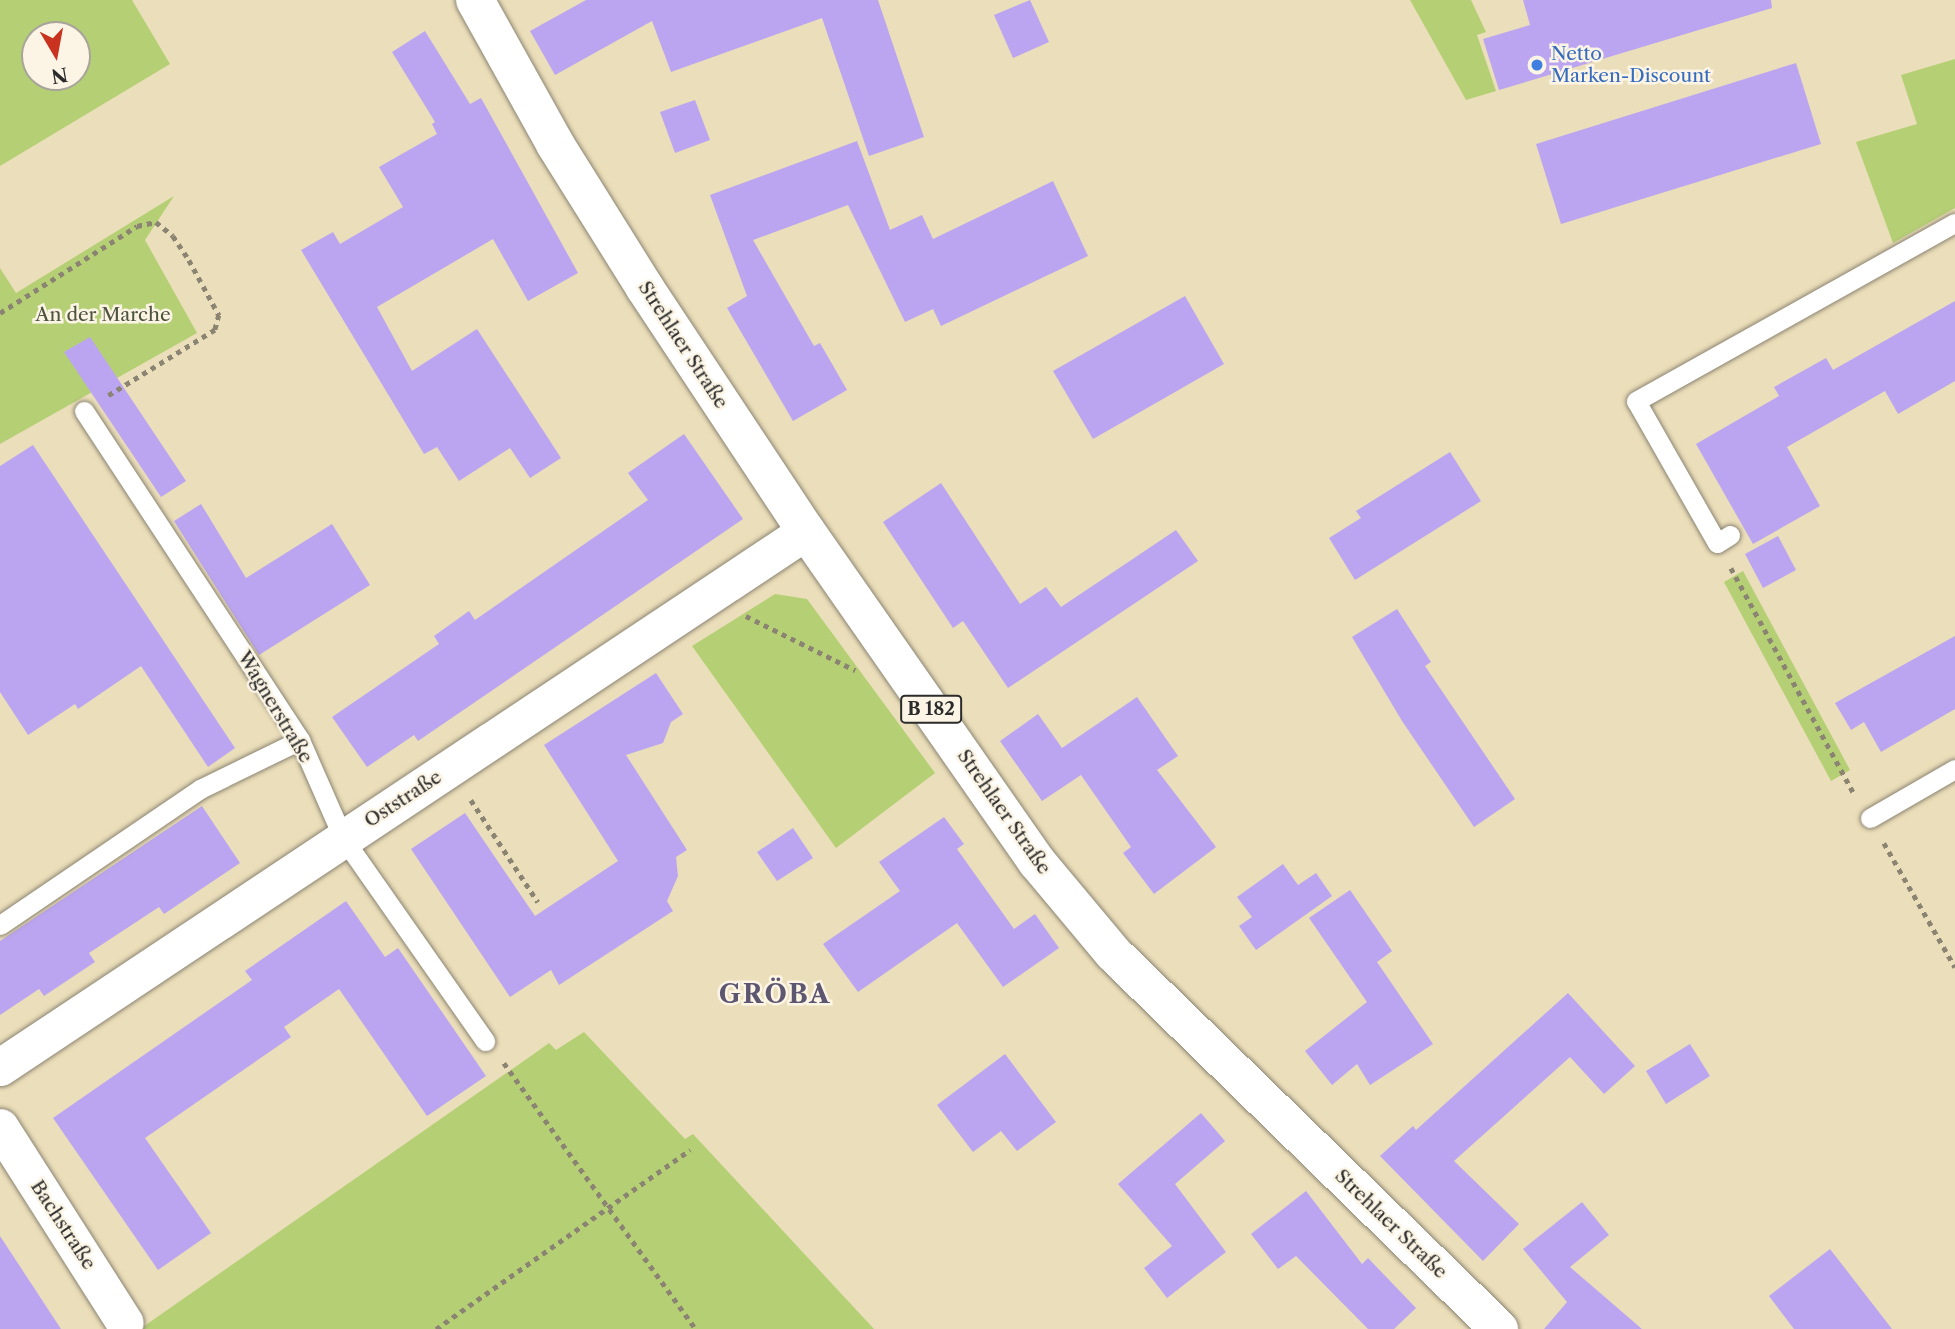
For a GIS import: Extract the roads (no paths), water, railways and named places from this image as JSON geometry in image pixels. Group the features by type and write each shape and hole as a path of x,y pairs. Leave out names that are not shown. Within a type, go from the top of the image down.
{"main road":[{"name":"Strehlaer Straße","path":"475,0 569,166 806,531 1037,862 1113,953 1499,1329"}],"street":[{"name":"Oststraße","path":"0,1067 806,531"},
{"name":"Bachstraße","path":"0,1127 121,1326"}],"lane":[{"path":"1724,539 1636,401 1955,223"},
{"name":"Wagnerstraße","path":"84,411 300,740 343,838 485,1041"},
{"path":"0,925 200,789 300,740"},
{"path":"1870,818 1955,769"}],"place":[{"name":"Netto Marken-Discount","path":"1537,65"}],"district":[{"name":"GRÖBA","path":"775,995"}],"park label":[{"name":"An der Marche","path":"103,315"}]}
